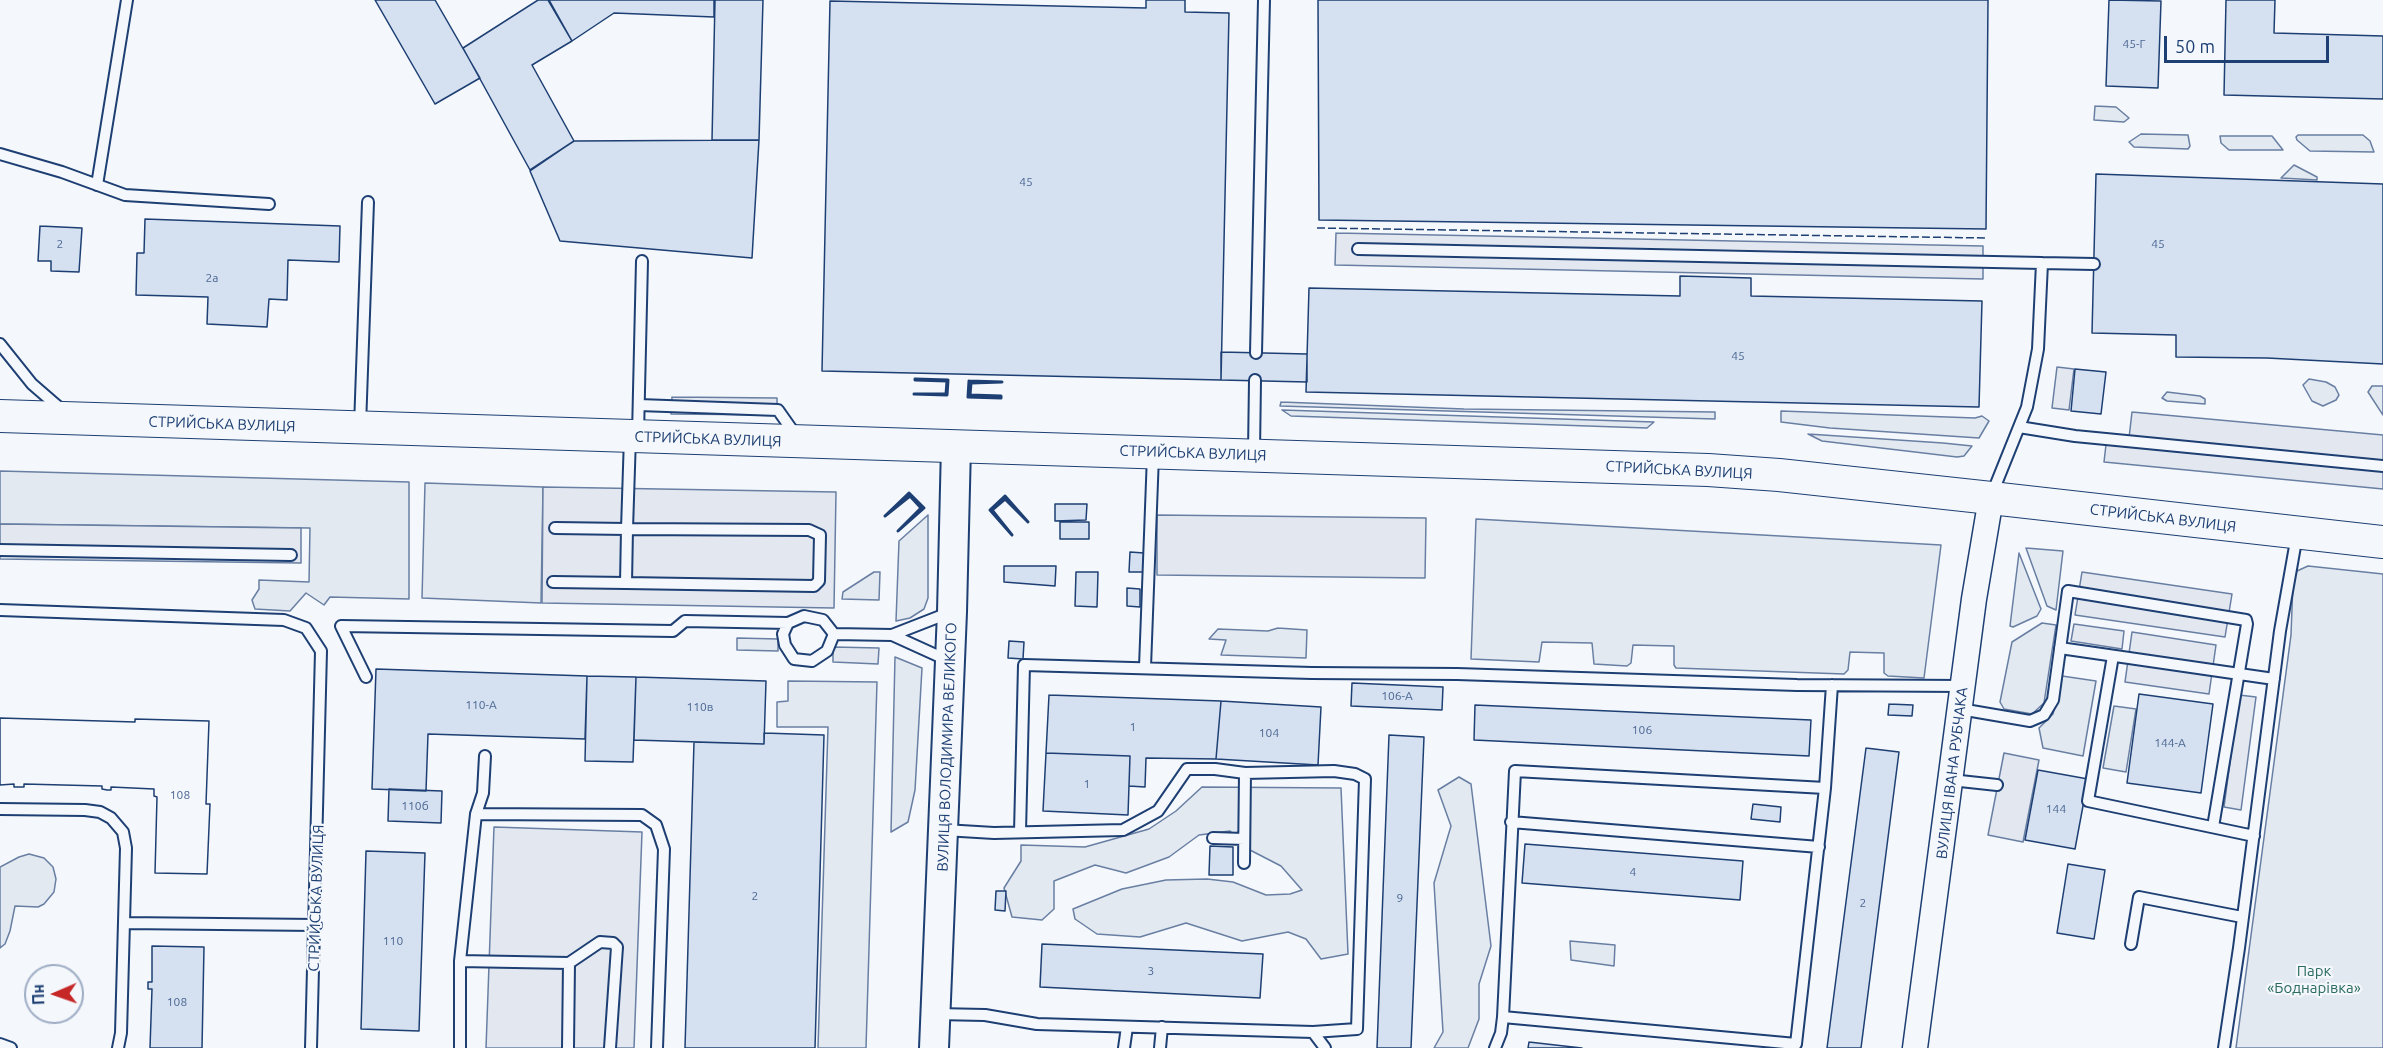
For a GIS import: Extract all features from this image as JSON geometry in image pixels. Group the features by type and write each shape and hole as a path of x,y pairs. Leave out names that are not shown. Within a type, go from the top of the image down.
{"main road":[{"name":"СТРИЙСЬКА ВУЛИЦЯ","path":"0,416 1708,471 1779,475 2383,543"},
{"name":"ВУЛИЦЯ ВОЛОДИМИРА ВЕЛИКОГО","path":"934,1048 951,662 956,446"}],"street":[{"name":"ВУЛИЦЯ ІВАНА РУБЧАКА","path":"1915,1048 1961,697 1990,498"}],"lane":[{"path":"97,185 127,0"},
{"path":"1256,353 1264,0"},
{"path":"0,154 62,172 125,195 269,204"},
{"path":"359,429 368,202"},
{"path":"1358,249 2094,264"},
{"path":"626,583 627,529 634,437 639,405 642,261"},
{"path":"1990,498 2027,407 2038,349 2043,263"},
{"path":"0,344 32,384 71,418"},
{"path":"1254,455 1255,380"},
{"path":"639,405 778,410 801,442"},
{"path":"2019,427 2075,436 2383,466"},
{"path":"1145,667 1153,452"},
{"path":"553,582 814,586 819,581 820,535 809,530 555,528"},
{"path":"2224,1048 2274,678 2297,533"},
{"path":"0,550 291,555"},
{"path":"1020,832 1024,665 1832,685 1961,697 2030,721 2044,715 2053,700 2068,591 2246,620 2213,827"},
{"name":"СТРИЙСЬКА ВУЛИЦЯ","path":"0,610 284,620 306,628 321,651 311,1048"},
{"path":"834,634 892,635 952,612"},
{"path":"366,677 341,626 673,631 686,621 788,623 804,616 823,620 834,634"},
{"path":"788,623 783,634 785,645 794,659 812,661 827,651 834,634"},
{"path":"892,635 951,662"},
{"path":"2060,648 2274,678"},
{"path":"2114,656 2088,801 2254,836"},
{"path":"1503,1017 1796,1046 1825,788 1832,685"},
{"path":"460,1048 460,961 476,814 483,793 485,756"},
{"path":"936,1014 985,1015 1037,1024 1313,1032 1357,1029 1365,779 1355,774 1334,771 1245,773 1215,769 1187,769 1158,811 1123,830 1020,832 943,830"},
{"path":"1495,1048 1501,1033 1503,1017 1515,771 1825,788"},
{"path":"1244,863 1245,773"},
{"path":"1951,780 1997,784"},
{"path":"0,809 100,812 111,818 123,832 126,848 121,1034 118,1048"},
{"path":"476,814 642,815 656,825 664,849 657,1048"},
{"path":"1511,822 1819,846"},
{"path":"1213,838 1244,839"},
{"path":"2131,944 2139,897 2242,917"},
{"path":"124,923 315,925"},
{"path":"460,961 569,963 600,942 613,942 617,947 610,1048"},
{"path":"568,1048 569,963"},
{"path":"1124,1048 1127,1027"},
{"path":"1160,1048 1162,1028"},
{"path":"1313,1032 1325,1048"},
{"path":"0,1044 10,1048"}],"green space":[{"path":"2095,106 2116,107 2129,118 2124,122 2094,120"},
{"path":"2141,134 2188,135 2190,146 2188,149 2134,147 2129,142"},
{"path":"2298,135 2363,135 2370,141 2374,152 2310,151 2297,140"},
{"path":"2220,136 2272,136 2283,150 2229,150 2221,143"},
{"path":"2294,165 2317,177 2317,180 2281,178"},
{"path":"2309,379 2326,382 2335,387 2339,395 2336,400 2323,406 2312,401 2303,385"},
{"path":"2372,386 2383,386 2383,415 2368,392"},
{"path":"2167,392 2200,396 2205,399 2205,404 2167,401 2162,398"},
{"path":"1281,402 1464,409 1715,412 1715,419 1280,406"},
{"path":"1282,410 1654,422 1647,428 1291,416"},
{"path":"1781,411 1975,418 1982,416 1989,421 1979,438 1830,428 1781,422"},
{"path":"1808,434 1972,446 1964,456 1957,457 1822,441"},
{"path":"0,471 409,482 409,599 330,597 324,605 306,593 290,611 255,609 252,600 259,589 259,580 309,582 310,528 0,524"},
{"path":"425,483 543,487 541,603 422,598"},
{"path":"928,515 928,598 924,609 910,618 896,621 899,541"},
{"path":"1476,519 1941,545 1924,678 1888,676 1884,673 1884,653 1850,652 1848,670 1844,674 1676,668 1674,646 1633,645 1631,663 1627,666 1594,664 1592,643 1542,642 1539,662 1471,659"},
{"path":"2026,548 2063,551 2056,610 2047,606"},
{"path":"2019,553 2041,609 2037,616 2013,627 2010,626"},
{"name":"Парк «Боднарівка»","path":"2308,566 2383,574 2383,1048 2236,1048 2291,635 2293,582 2297,571"},
{"path":"874,572 880,572 879,600 842,599 843,592"},
{"path":"2042,623 2056,625 2044,703 2032,714 2004,709 2000,702 2012,642"},
{"path":"1278,628 1307,630 1306,658 1221,655 1226,640 1209,639 1218,629 1268,631"},
{"path":"737,638 778,639 778,651 737,650"},
{"path":"895,657 922,668 915,790 908,822 891,832"},
{"path":"2062,676 2096,681 2083,756 2043,748 2039,728 2053,714"},
{"path":"788,681 877,682 866,1048 818,1048 828,727 777,727 777,702 788,701"},
{"path":"2114,706 2136,709 2126,772 2103,768"},
{"path":"1459,777 1471,784 1491,946 1479,984 1479,1019 1468,1048 1434,1048 1443,1032 1434,883 1451,826 1438,790"},
{"path":"1202,787 1341,788 1348,954 1321,959 1306,939 1288,932 1242,941 1186,923 1140,937 1097,934 1075,919 1073,909 1122,889 1166,880 1207,879 1233,882 1266,895 1290,894 1302,890 1281,866 1250,850 1230,831 1199,835 1169,857 1126,873 1095,865 1054,881 1054,909 1042,920 1012,917 1004,888 1021,861 1021,845 1085,847 1149,829 1176,811"},
{"path":"29,854 44,858 53,867 56,879 54,892 44,904 38,907 15,906 10,931 5,944 0,948 0,867"},
{"path":"1570,941 1615,945 1614,966 1571,960"}],"shaded area":[{"path":"1336,233 1983,246 1983,279 1335,265"},
{"path":"2057,367 2074,369 2069,410 2052,408"},
{"path":"672,397 777,398 777,415 671,414"},
{"path":"2132,412 2383,435 2383,489 2104,462 2107,436 2129,438"},
{"path":"543,487 836,492 834,608 542,603"},
{"path":"1157,515 1426,518 1425,578 1157,575"},
{"path":"0,524 301,528 301,563 0,559"},
{"path":"2082,572 2232,594 2225,637 2075,615"},
{"path":"2074,624 2124,631 2122,649 2071,641"},
{"path":"2132,632 2216,645 2209,694 2125,682"},
{"path":"833,647 879,648 878,664 833,662"},
{"path":"2239,695 2256,697 2241,810 2224,807"},
{"path":"2004,753 2039,760 2023,842 1988,835"},
{"path":"494,827 642,832 634,1048 486,1048"}],"building":[{"path":"375,0 435,0 480,78 435,104"},
{"path":"538,0 548,0 572,41 532,65 574,141 530,170 463,48"},
{"path":"549,0 714,0 714,17 614,13 572,41"},
{"path":"715,0 763,0 759,140 712,140"},
{"path":"1146,0 1185,0 1185,12 1229,13 1221,380 822,371 830,1 1146,8"},
{"path":"1318,0 1988,0 1986,229 1319,220"},
{"path":"2109,0 2161,1 2158,88 2106,86"},
{"path":"2226,0 2275,0 2274,33 2383,36 2383,99 2224,95"},
{"path":"759,140 752,258 560,241 530,171 574,141"},
{"path":"2096,174 2383,184 2383,364 2267,358 2176,357 2176,335 2092,333"},
{"path":"145,219 340,226 339,262 288,260 287,300 269,299 267,327 207,324 208,297 136,295 137,253 144,253"},
{"path":"40,226 82,228 79,272 51,271 51,261 38,261"},
{"path":"1680,276 1751,278 1751,296 1982,301 1979,407 1306,392 1309,288 1680,296"},
{"path":"1221,352 1307,354 1307,382 1221,380"},
{"path":"2075,369 2106,372 2101,414 2071,411"},
{"path":"1055,504 1087,504 1086,520 1055,521"},
{"path":"1060,522 1089,522 1089,539 1060,539"},
{"path":"1130,552 1144,553 1143,572 1129,572"},
{"path":"1004,566 1056,566 1055,586 1004,582"},
{"path":"1076,572 1098,572 1097,607 1075,606"},
{"path":"1127,588 1140,589 1140,607 1127,606"},
{"path":"1009,641 1024,642 1023,659 1008,658"},
{"path":"376,669 587,676 585,739 428,734 426,791 372,789"},
{"path":"587,676 636,677 633,762 585,761"},
{"path":"636,677 766,681 764,744 634,740"},
{"path":"1352,683 1443,687 1442,710 1351,706"},
{"path":"2139,694 2213,704 2201,793 2127,783"},
{"path":"1049,695 1221,701 1216,759 1146,758 1145,787 1129,786 1130,756 1046,753"},
{"path":"1221,701 1321,707 1318,765 1216,759"},
{"path":"1889,704 1913,705 1912,716 1888,715"},
{"path":"1475,705 1811,720 1809,756 1474,740"},
{"path":"0,718 135,722 135,719 209,721 206,804 210,804 207,874 155,873 157,797 154,796 154,789 111,787 111,790 107,790 102,789 102,786 24,784 24,787 14,787 14,784 0,785"},
{"path":"0,718 135,722 135,719 209,721 206,804 210,804 207,874 155,873 157,797 154,796 154,789 111,787 111,790 107,790 102,789 102,786 24,784 24,787 14,787 14,784 0,785"},
{"path":"764,733 824,735 815,1048 685,1048 694,742 764,744"},
{"path":"1389,735 1424,737 1411,1048 1377,1048"},
{"path":"1866,748 1899,752 1861,1048 1827,1048"},
{"path":"1046,753 1130,756 1128,815 1043,811"},
{"path":"2038,770 2088,779 2075,849 2025,840"},
{"path":"389,789 442,791 441,823 388,821"},
{"path":"1753,804 1781,807 1780,822 1751,819"},
{"path":"1525,844 1743,861 1740,900 1522,883"},
{"path":"1210,846 1233,847 1233,875 1209,875"},
{"path":"366,851 425,853 419,1031 361,1029"},
{"path":"2068,864 2105,870 2094,939 2057,933"},
{"path":"996,891 1006,891 1005,911 995,910"},
{"path":"1042,944 1263,954 1260,998 1040,987"},
{"path":"152,946 204,947 202,1048 150,1048 152,989 148,989 148,982 152,982"},
{"path":"1529,1042 1564,1046 1582,1048 1528,1048"}],"fence":[{"path":"1317,228 1986,238"}],"wall":[{"path":"915,379 948,380 947,395 914,394 946,394 947,381 915,379"},
{"path":"969,381 1002,382 971,383 970,395 1001,396 1001,398 968,397 969,381"},
{"path":"909,493 924,508 898,531 921,508 910,496 885,516 909,493"},
{"path":"1005,496 1028,522 1005,499 992,510 1012,535 990,510 1005,496"}]}
